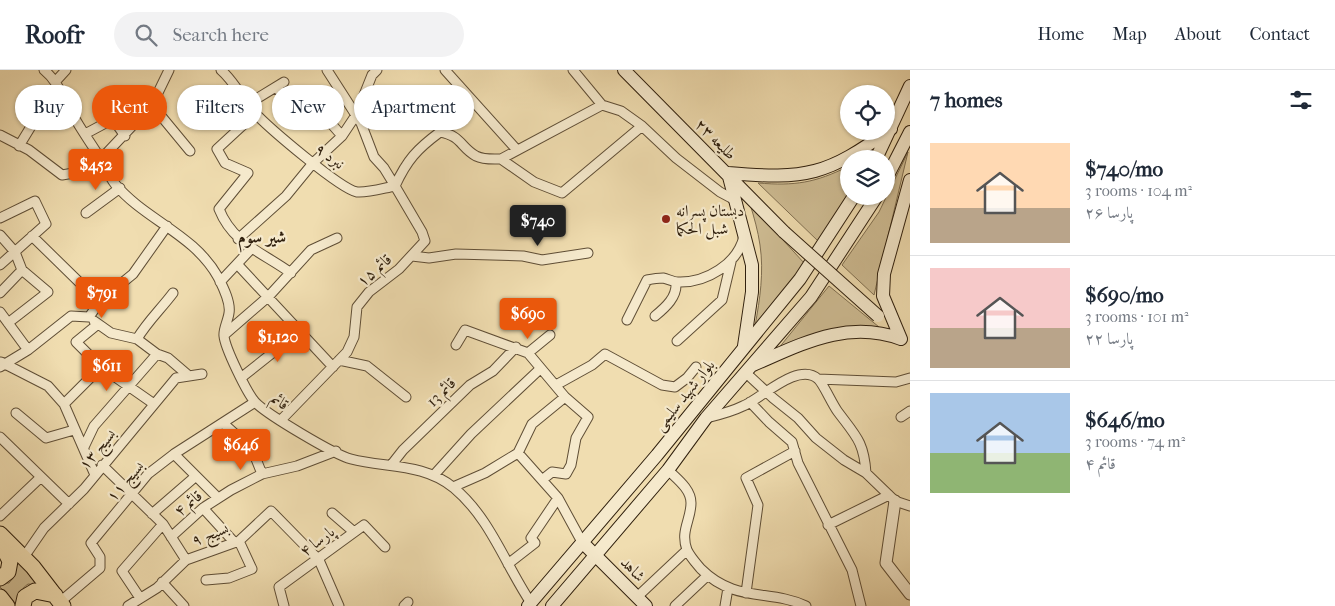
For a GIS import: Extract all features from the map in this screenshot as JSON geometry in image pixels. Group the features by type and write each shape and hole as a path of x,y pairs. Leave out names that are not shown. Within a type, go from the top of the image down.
{"main road":[{"name":"طلیعه ۲۳","path":"624,70 728,173 784,232 905,342"},
{"path":"895,119 910,86"},
{"path":"895,161 910,132"},
{"path":"744,348 752,292 752,274 744,232 728,173 789,176 819,171 854,156 875,140"},
{"path":"905,342 883,296 884,274 910,180"},
{"name":"بلوار شهید سلیمی","path":"529,604 800,279 848,205"},
{"name":"بلوار شهید سلیمی","path":"552,606 668,470 706,418 810,297 871,205"},
{"path":"748,369 809,342 839,333 862,330 884,332 905,342"},
{"path":"0,534 24,558 59,601"},
{"path":"0,542 10,561 8,572 0,578"},
{"name":"شاهد","path":"582,542 641,601"},
{"path":"23,606 25,597 35,591 59,601"},
{"path":"0,597 7,606"}],"street":[{"name":"قائم","path":"44,70 57,85"},
{"path":"55,82 66,70"},
{"path":"162,85 169,70"},
{"name":"نبرد ۹","path":"221,70 232,73 238,85"},
{"path":"328,70 354,112"},
{"path":"368,85 372,75 377,70"},
{"path":"445,70 517,150"},
{"path":"573,70 602,105 621,111 642,126 676,158 720,192 735,200"},
{"path":"280,85 284,82"},
{"path":"395,186 403,168 415,151 440,132 454,134 476,156 484,159 501,159 602,105"},
{"name":"نبرد ۹","path":"262,118 313,163 356,192 395,186"},
{"path":"238,239 286,196 313,163 342,136 354,118"},
{"path":"85,134 113,119 125,136"},
{"path":"167,123 190,151"},
{"path":"501,159 534,182 562,193 642,126"},
{"name":"قائم","path":"82,129 120,188 132,202 167,226 201,254 220,282 230,312 224,335 228,355 242,377 254,402 281,420 350,459 392,464 434,475 453,487 484,522 529,604"},
{"path":"19,146 29,130"},
{"path":"0,135 29,150 62,175 85,171 101,159 130,130"},
{"path":"238,130 217,149 225,163 248,173 219,209 224,222 238,239 291,274"},
{"path":"337,130 342,136"},
{"path":"364,130 370,142 374,157 384,168 395,186"},
{"name":"قائم ۱۵","path":"281,420 347,352 354,337 357,307 368,292 412,256 425,241 422,232 395,186"},
{"path":"86,213 120,188"},
{"path":"0,218 35,201 46,224 0,265"},
{"path":"89,317 101,300 133,274 167,226"},
{"path":"677,341 722,300 731,262 742,244 744,232"},
{"path":"0,235 15,252 22,270 48,292 8,323"},
{"path":"32,236 79,282"},
{"path":"224,335 269,296 311,250 337,238"},
{"path":"220,282 252,249"},
{"path":"412,256 429,258 456,254 523,256 542,260 588,253"},
{"path":"627,320 647,280 662,278 676,283 700,281 731,262"},
{"path":"237,264 300,331 336,364 367,366 406,397"},
{"path":"0,293 22,270"},
{"path":"655,316 669,304 676,289 676,283"},
{"path":"137,338 146,324 158,314 173,293"},
{"path":"0,312 28,350"},
{"path":"1,364 28,350 71,316 89,317 111,333 137,338 157,354 168,358 189,376"},
{"path":"98,324 76,342 101,367 154,404"},
{"path":"456,345 465,330 497,344 516,347 528,353 565,397 588,417 576,438 571,465 566,474 552,472 542,480"},
{"path":"242,377 300,331"},
{"path":"528,353 550,335"},
{"name":"قائم 13","path":"392,464 403,450 470,385 493,371 516,347"},
{"path":"84,447 94,426 157,354"},
{"path":"556,385 592,365 606,354 662,385 676,387 696,367"},
{"path":"1,364 48,386 64,404 95,475"},
{"path":"64,404 101,367"},
{"path":"434,475 471,434 540,369"},
{"path":"748,369 766,392 798,418 816,438 844,460 866,473 892,498 910,506"},
{"path":"706,418 750,402 784,380 805,373 818,379 896,382 910,378"},
{"name":"بسیج ۱۳","path":"24,558 44,528 95,475 176,378 202,374"},
{"path":"818,379 865,451 866,473"},
{"path":"453,487 485,473 518,453 532,424 565,397"},
{"name":"بسیج ۱۱","path":"59,601 100,568 100,557 91,543 133,495 148,474 174,454 254,402"},
{"path":"750,402 792,442 798,463 852,570 861,606"},
{"path":"901,417 910,411"},
{"path":"16,413 46,438 74,430"},
{"path":"223,423 252,449 262,474"},
{"path":"0,437 68,504"},
{"path":"746,593 758,505 746,478 795,451"},
{"name":"قائم ۴","path":"171,536 203,508 262,474 297,466 336,452"},
{"path":"518,453 558,498 582,542"},
{"path":"174,454 218,498"},
{"path":"102,465 163,524 186,560"},
{"path":"668,470 684,486 691,502 684,541 687,550 690,557 708,575 728,588 768,602 794,600 806,606"},
{"path":"152,514 196,476"},
{"path":"0,516 42,477"},
{"path":"508,564 535,543 531,538 558,498"},
{"path":"828,525 892,498"},
{"path":"892,498 886,563 910,594"},
{"path":"203,508 236,541 252,569 229,578 206,580"},
{"name":"بسیج ۹","path":"128,606 162,582 186,560 236,541 271,511 319,560"},
{"path":"332,513 354,532"},
{"path":"140,598 122,571 163,524"},
{"name":"پارسا ۴","path":"284,606 279,587 319,560 364,525 385,547"},
{"path":"641,601 687,550"},
{"path":"319,560 339,606"},
{"path":"675,606 708,575"},
{"path":"162,582 184,606"},
{"path":"725,606 728,588"}],"shaded area":[{"path":"908,152 874,295 842,265 882,205 895,205 895,179"},
{"path":"840,170 841,205 818,241 758,183 783,184 805,182"},
{"path":"750,204 805,264 755,326 760,296 762,265 756,224"},
{"path":"829,286 879,327 852,327 827,331 778,349"},
{"path":"16,558 37,585 28,584 23,588 18,599 18,606 0,587 0,583 9,583 15,574"}],"place":[{"name":"دبستان پسرانه شبل الحکما","path":"666,219"}],"district":[{"name":"شیر سوم","path":"262,237"}]}
